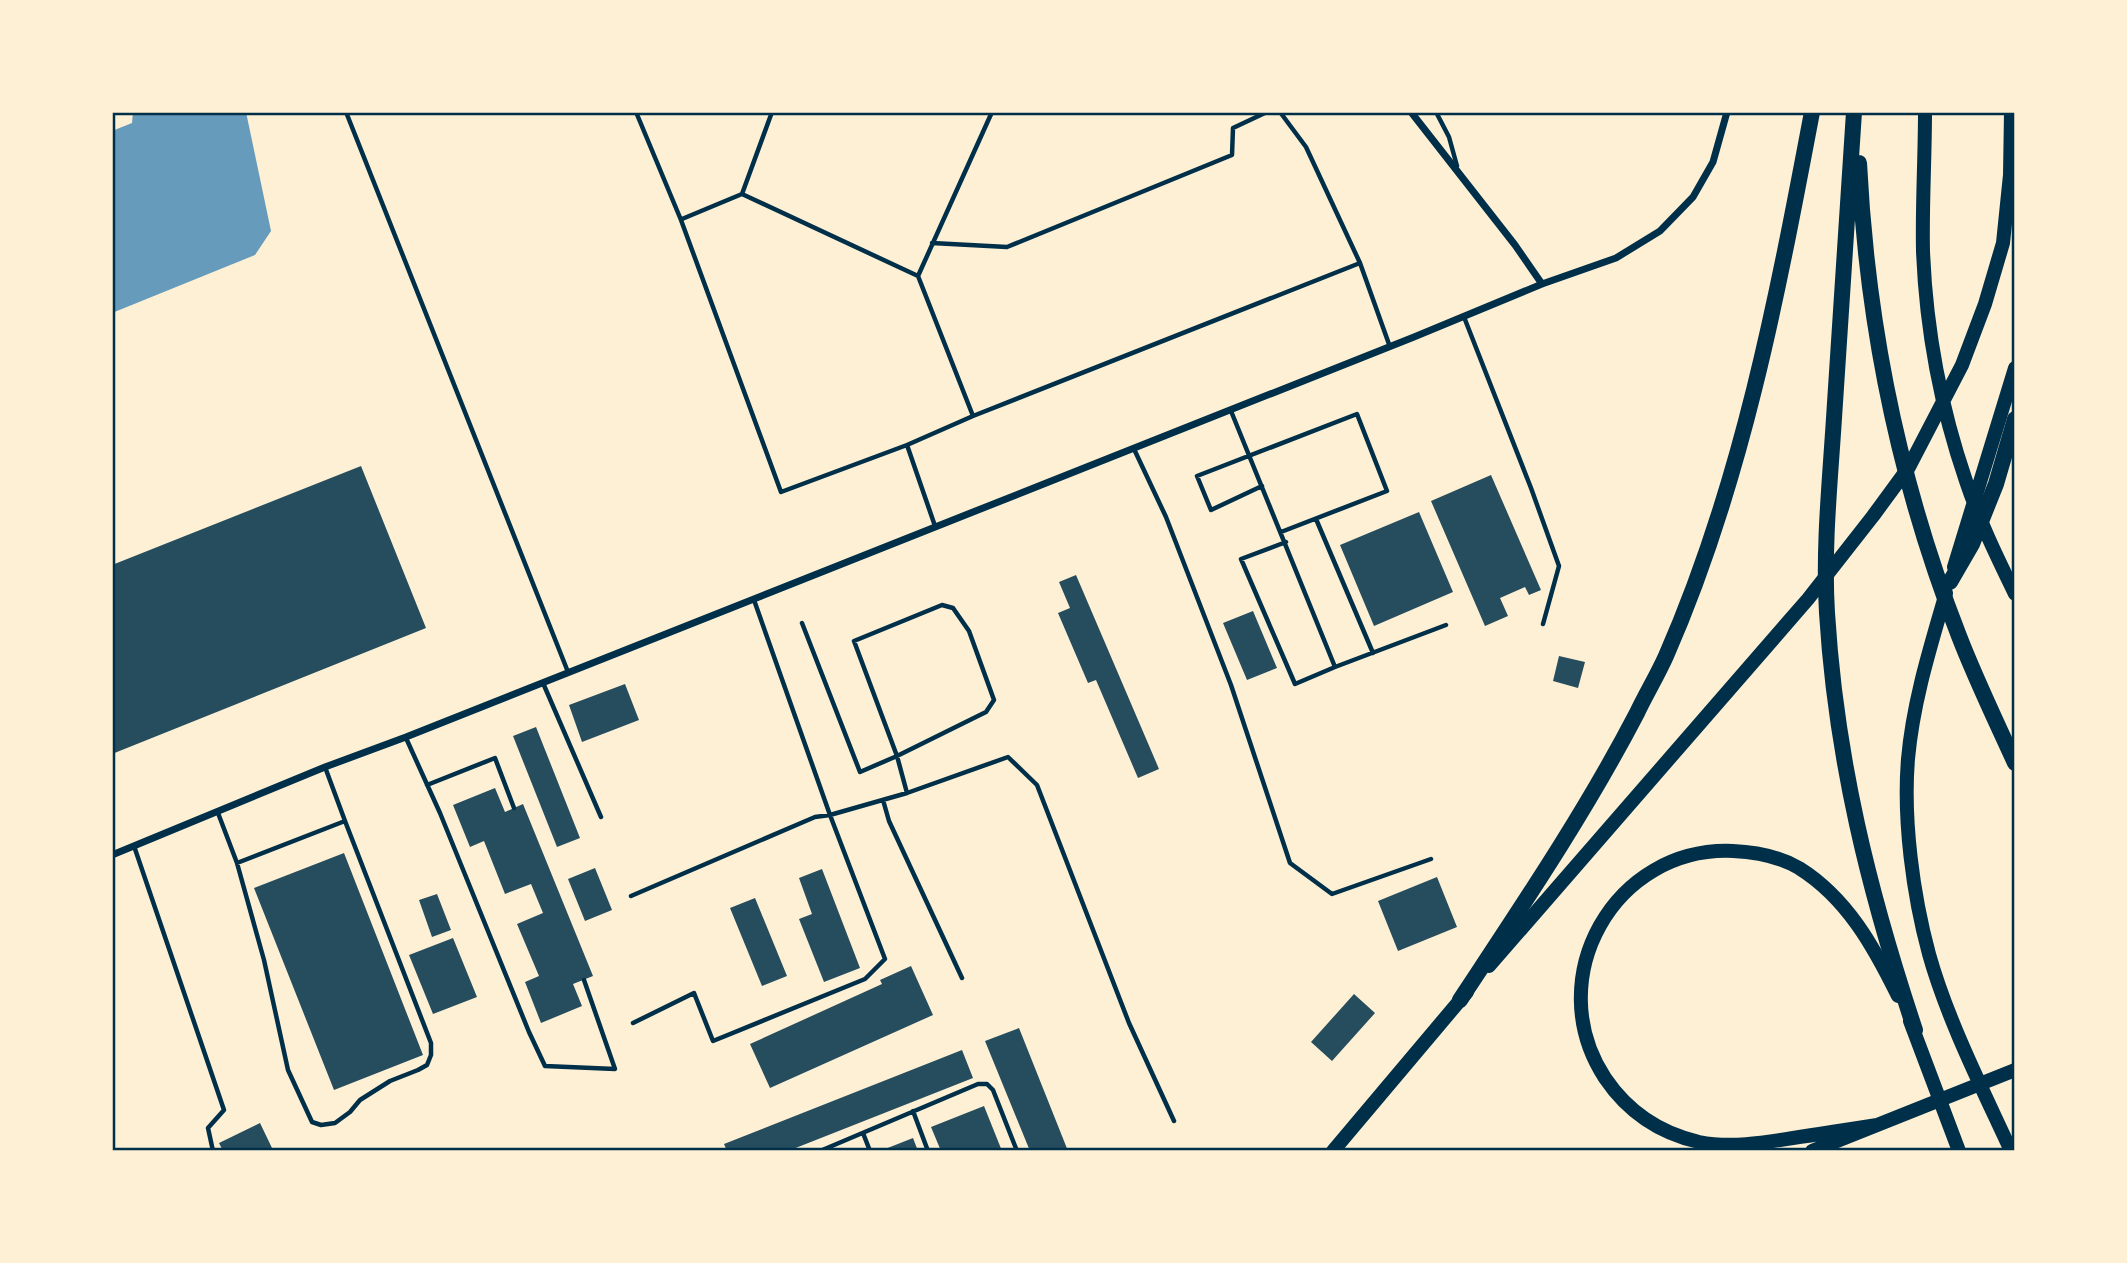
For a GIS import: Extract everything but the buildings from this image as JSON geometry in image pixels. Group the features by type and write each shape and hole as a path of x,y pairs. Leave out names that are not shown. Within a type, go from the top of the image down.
{"highway":[{"path":"1460,1000 1572,830 1620,746 1665,658 1705,558 1746,426 1782,272 1812,112"},
{"path":"1856,112 1871,302 1900,449 1941,588 1975,677 2015,763"},
{"path":"1856,112 1826,537 1826,611 1847,782 1865,866 1915,1030"},
{"path":"1950,582 1972,544 1991,496 2015,419"}],"main road":[{"path":"1925,112 1923,250 1934,358 1965,480 1988,538 2015,594"},
{"path":"1333,1151 1808,598 1909,467 1962,365 1985,304 2003,243 2010,175 2011,112"},
{"path":"2011,1151 1954,1024 1930,956 1921,920 1907,816 1908,759 1915,709 1927,659 2015,368"},
{"path":"1877,1125 1741,1145 1701,1142 1667,1133 1635,1113 1612,1088 1595,1062 1583,1028 1580,996 1585,961 1597,928 1621,896 1651,871 1682,857 1717,851 1748,852 1775,858 1798,867 1817,881 1851,915 1881,961 1915,1030 1959,1151"},
{"path":"1812,1151 2015,1070"}],"street":[{"path":"1410,112 1515,245 1542,284"},
{"path":"112,855 325,767 1390,347 1542,284 1616,258 1660,231 1693,197 1713,162 1727,112"}],"lane":[{"path":"346,112 568,672"},
{"path":"636,112 681,220 780,492 906,445 1360,263"},
{"path":"681,220 742,194 772,112"},
{"path":"918,276 992,112"},
{"path":"932,243 1007,247 1232,155 1233,128 1267,112"},
{"path":"1280,112 1306,147 1360,263 1390,347"},
{"path":"1436,112 1449,137 1458,173"},
{"path":"742,194 918,276 973,416"},
{"path":"1464,317 1559,566 1543,624"},
{"path":"1230,410 1335,667"},
{"path":"1262,486 1211,510 1197,476 1357,414 1387,491 1281,532"},
{"path":"906,445 935,526"},
{"path":"1133,448 1166,517 1231,685 1290,863 1332,894 1431,859"},
{"path":"1315,519 1373,653"},
{"path":"1286,542 1241,559 1295,684 1446,625"},
{"path":"634,1023 694,993 713,1041 865,979 885,959 753,599"},
{"path":"802,623 860,772 897,756 986,712 994,700 968,631 953,608 942,605 854,641 897,756 907,793"},
{"path":"543,682 601,817"},
{"path":"406,737 545,1066 615,1069 584,980"},
{"path":"631,896 816,817 907,793 1008,757 1037,785 1129,1023 1174,1121"},
{"path":"427,785 495,758 514,808"},
{"path":"218,813 237,863 264,960 288,1070 312,1122 321,1125 335,1122 350,1112 360,1100 426,1065 431,1055 431,1043 325,767"},
{"path":"883,799 889,821 962,978"},
{"path":"237,863 345,821"},
{"path":"134,846 224,1110 208,1128 213,1151"},
{"path":"820,1151 978,1084 986,1084 993,1090 1017,1151"},
{"path":"913,1111 928,1151"},
{"path":"863,1133 870,1151"}],"water":[{"path":"133,112 246,112 271,231 255,255 112,313 112,131 132,123"}]}
